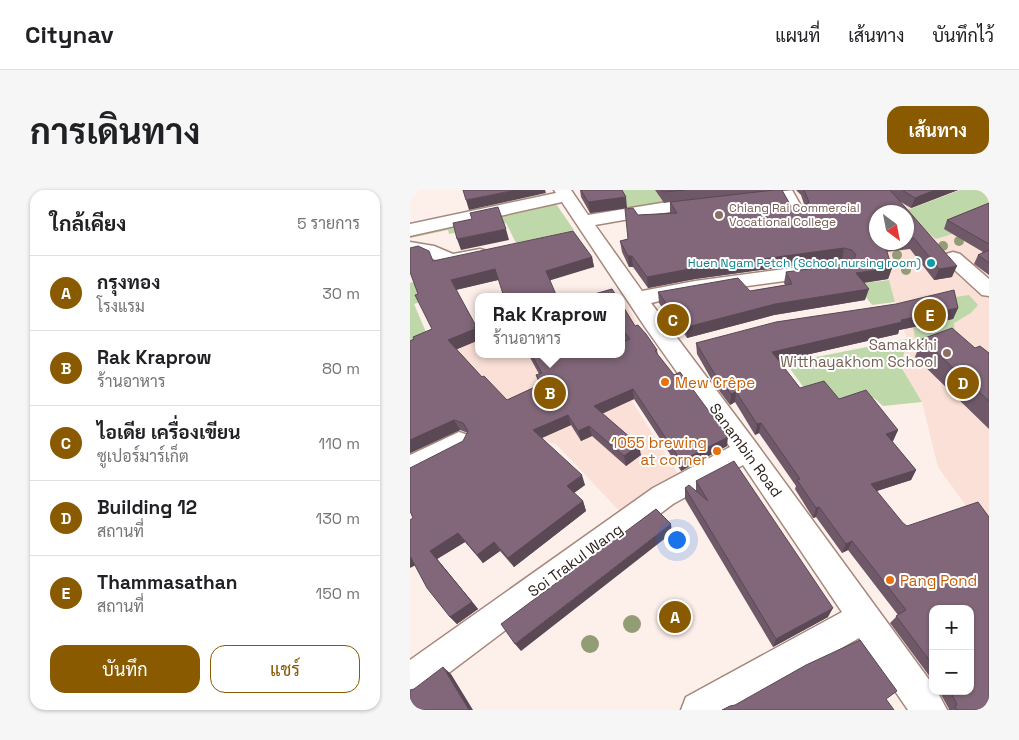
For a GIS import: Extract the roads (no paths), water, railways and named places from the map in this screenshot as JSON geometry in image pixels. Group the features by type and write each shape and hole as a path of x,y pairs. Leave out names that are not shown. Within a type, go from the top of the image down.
{"street":[{"name":"Sanambin Road","path":"564,193 583,229 637,298 682,348 747,450 929,710"},
{"path":"410,230 564,193"},
{"path":"583,229 670,213 722,199 782,193 789,195 796,213"},
{"path":"410,248 427,250 451,260 498,251"},
{"path":"953,258 989,290"},
{"path":"637,298 695,286 842,267"},
{"path":"410,468 459,442"},
{"name":"Soi Trakul Wang","path":"410,680 663,496 747,450"},
{"path":"699,710 864,617"}],"place":[{"name":"Chiang Rai Commercial Vocational College","path":"719,215"},
{"name":"Huen Ngam Petch (School nursing room)","path":"931,263"},
{"name":"Thammasathan","path":"930,315"},
{"name":"ไอเดีย เครื่องเขียน","path":"673,320"},
{"name":"Samakkhi Witthayakhom School","path":"947,353"},
{"name":"Mew Crêpe","path":"665,382"},
{"name":"Building 12","path":"963,383"},
{"name":"Rak Kraprow","path":"550,393"},
{"name":"1055 brewing at corner","path":"717,451"},
{"name":"Pang Pond","path":"890,580"},
{"name":"กรุงทอง","path":"675,617"}]}
